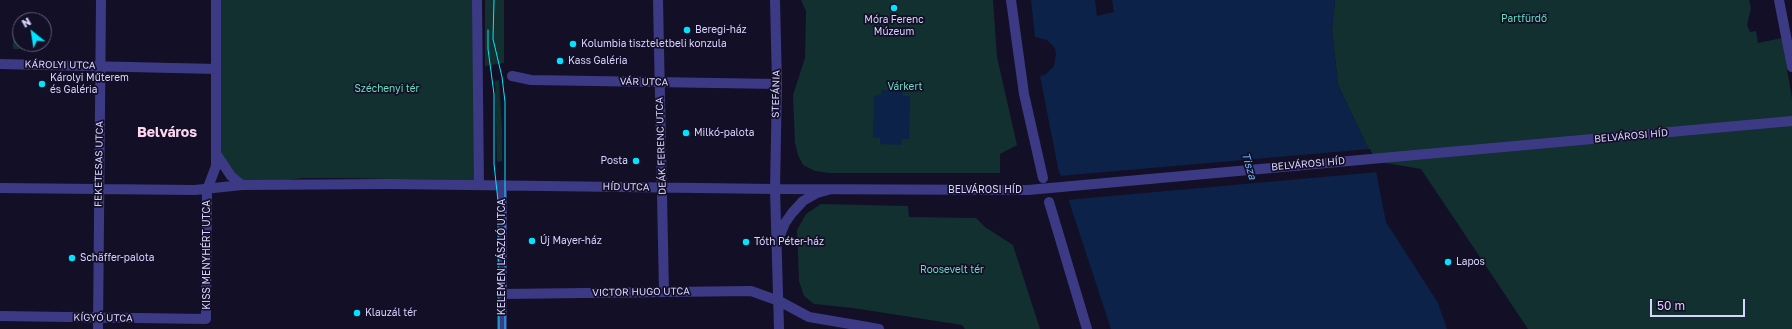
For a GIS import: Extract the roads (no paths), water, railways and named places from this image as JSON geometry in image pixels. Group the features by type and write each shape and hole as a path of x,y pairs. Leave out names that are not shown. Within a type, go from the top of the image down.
{"street":[{"name":"FEKETESAS UTCA","path":"98,329 98,188 101,0"},
{"path":"207,190 216,166 216,0"},
{"path":"477,0 479,185"},
{"name":"DEÁK FERENC UTCA","path":"658,0 664,292"},
{"name":"STEFÁNIA","path":"775,0 777,84 775,189"},
{"path":"1011,0 1024,94 1043,178"},
{"path":"1779,0 1792,67"},
{"name":"KÁROLYI UTCA","path":"0,64 216,69"},
{"name":"VÁR UTCA","path":"512,76 531,80 777,84"},
{"name":"BELVÁROSI HÍD","path":"775,189 1028,190 1792,121"},
{"path":"216,153 231,176 242,185"},
{"path":"0,188 207,190 242,185 502,185"},
{"name":"HÍD UTCA","path":"502,185 775,189"},
{"name":"KELEMEN LÁSZLÓ UTCA","path":"502,185 502,329"},
{"path":"775,189 779,329"},
{"path":"777,243 784,223 792,212 803,202 817,193 832,189"},
{"name":"KISS MENYHÉRT UTCA","path":"206,319 207,190"},
{"path":"1048,202 1087,329"},
{"name":"VICTOR HUGO UTCA","path":"502,294 751,291 779,301"},
{"path":"779,301 809,317 879,329"},
{"name":"KÍGYÓ UTCA","path":"0,316 206,319"}],"water":[{"name":"Tisza","path":"1031,0 1335,0 1332,30 1338,85 1374,161 1386,222 1438,303 1447,329 1111,329 1058,168 1040,76 1046,74 1054,66 1056,54 1055,48 1047,40 1035,37"},
{"path":"881,90 903,90 903,96 910,96 909,139 902,139 902,145 880,144 880,138 873,138 874,96 881,95"}],"tram line":[{"path":"494,0 493,39 502,77 505,102 505,329"},
{"path":"488,30 488,49 494,94 494,164 498,201 499,329"}],"place":[{"name":"Móra Ferenc Múzeum","path":"894,8"},
{"name":"Beregi-ház","path":"687,30"},
{"name":"Kolumbia tiszteletbeli konzula","path":"573,44"},
{"name":"Kass Galéria","path":"560,61"},
{"name":"Károlyi Műterem és Galéria","path":"42,84"},
{"name":"Milkó-palota","path":"686,133"},
{"name":"Posta","path":"636,161"},
{"name":"Új Mayer-ház","path":"532,241"},
{"name":"Tóth Péter-ház","path":"746,242"},
{"name":"Schäffer-palota","path":"72,258"},
{"name":"Lapos","path":"1448,262"},
{"name":"Klauzál tér","path":"357,313"}],"district":[{"name":"Belváros","path":"167,133"}],"park label":[{"name":"Partfürdő","path":"1524,19"},
{"name":"Várkert","path":"905,87"},
{"name":"Széchenyi tér","path":"387,89"},
{"name":"Roosevelt tér","path":"952,270"}]}
